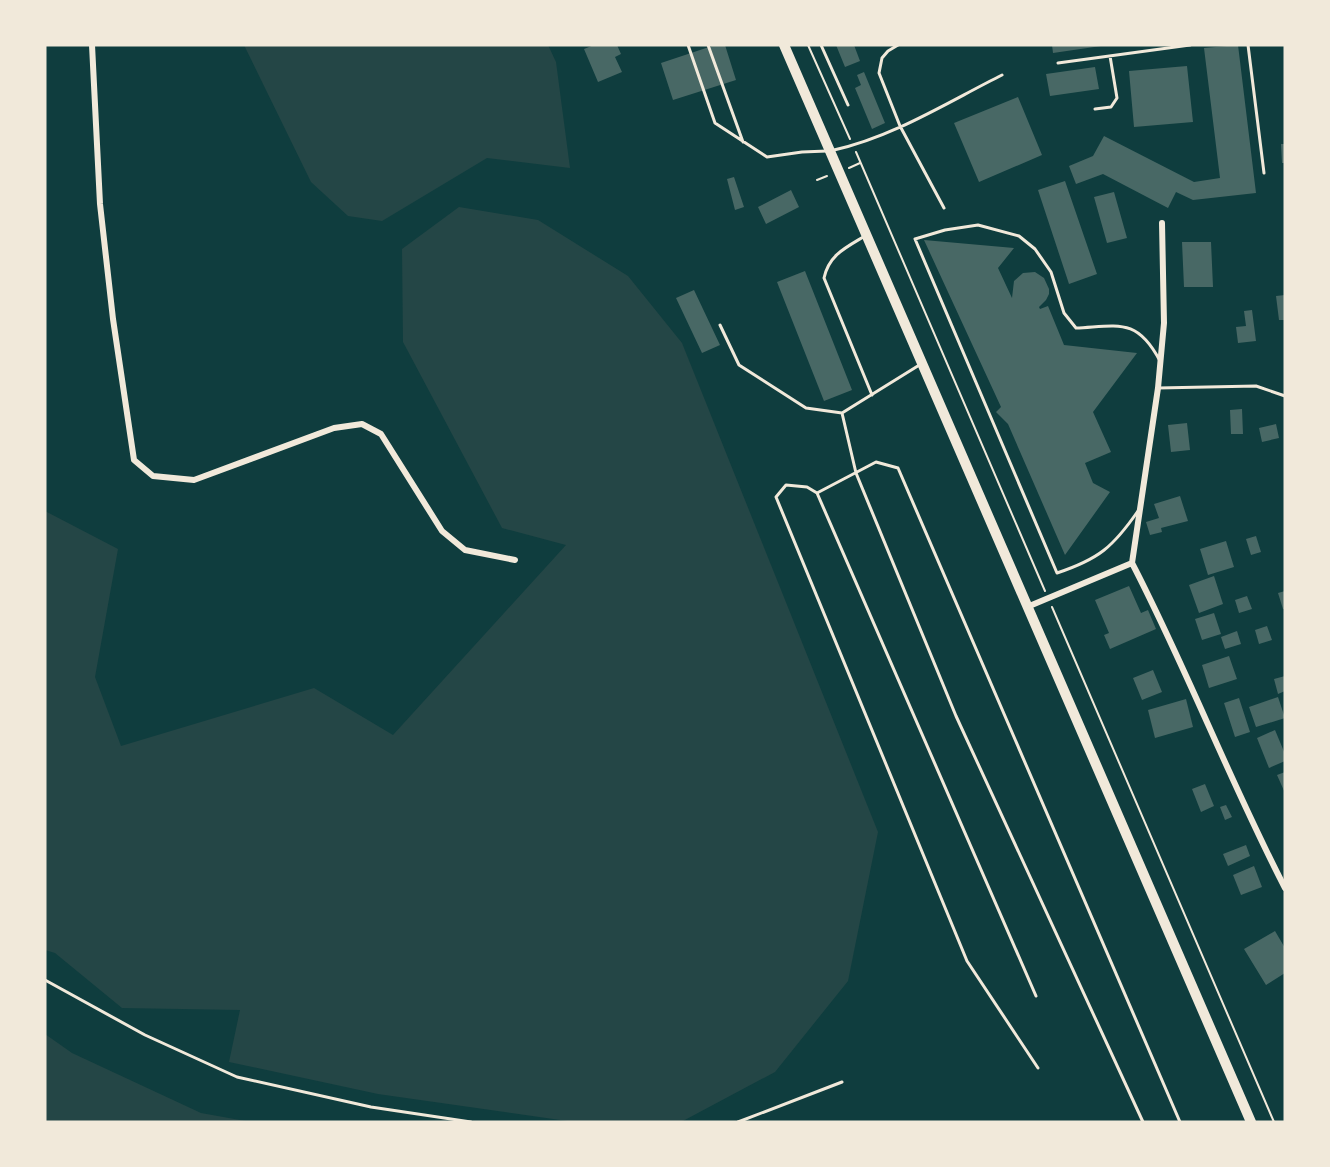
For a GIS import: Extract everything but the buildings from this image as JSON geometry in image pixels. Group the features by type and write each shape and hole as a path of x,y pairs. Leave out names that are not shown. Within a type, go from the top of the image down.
{"main road":[{"path":"784,45 1251,1122"}],"street":[{"path":"92,45 100,204 113,319 134,460 153,476 195,480 334,428 362,424 381,434 442,531 465,550 515,560"},
{"path":"1161,223 1164,323 1158,388 1132,563 1162,620 1261,842 1285,888"},
{"path":"1027,607 1132,563"}],"lane":[{"path":"688,45 715,123 767,158 802,152 831,151 853,146 900,126 1002,75"},
{"path":"708,45 743,142"},
{"path":"821,45 848,105"},
{"path":"898,45 882,58 879,73 900,126 944,208"},
{"path":"1058,63 1190,45"},
{"path":"1248,45 1264,173"},
{"path":"1095,110 1111,107 1117,99 1110,56"},
{"path":"1140,508 1112,545 1086,563 1057,573 915,239 945,230 978,225 1019,236 1035,249 1051,272 1064,313 1076,328 1121,325 1139,333 1151,344 1160,362"},
{"path":"867,235 841,250 827,265 824,278 872,394"},
{"path":"720,325 739,365 806,408 842,413 922,363"},
{"path":"1158,388 1256,386 1285,396"},
{"path":"842,413 856,473 956,716 1143,1122"},
{"path":"817,493 876,462 898,468 1180,1122"},
{"path":"1036,996 817,493 807,488 786,485 776,497 967,961 1038,1068"},
{"path":"45,980 145,1035 237,1077 370,1107 471,1122"},
{"path":"738,1122 842,1082"}],"path":[{"path":"808,45 1274,1122"}],"shaded area":[{"path":"244,45 548,45 556,62 570,168 487,158 382,221 348,216 311,182"},
{"path":"459,207 538,220 628,276 682,343 878,832 848,981 775,1072 681,1122 574,1122 378,1094 229,1062 240,1010 122,1008 55,953 45,950 45,511 118,549 95,677 121,746 314,688 393,735 566,545 502,528 403,342 402,249"},
{"path":"45,1034 72,1053 201,1113 251,1122 45,1122"}]}
